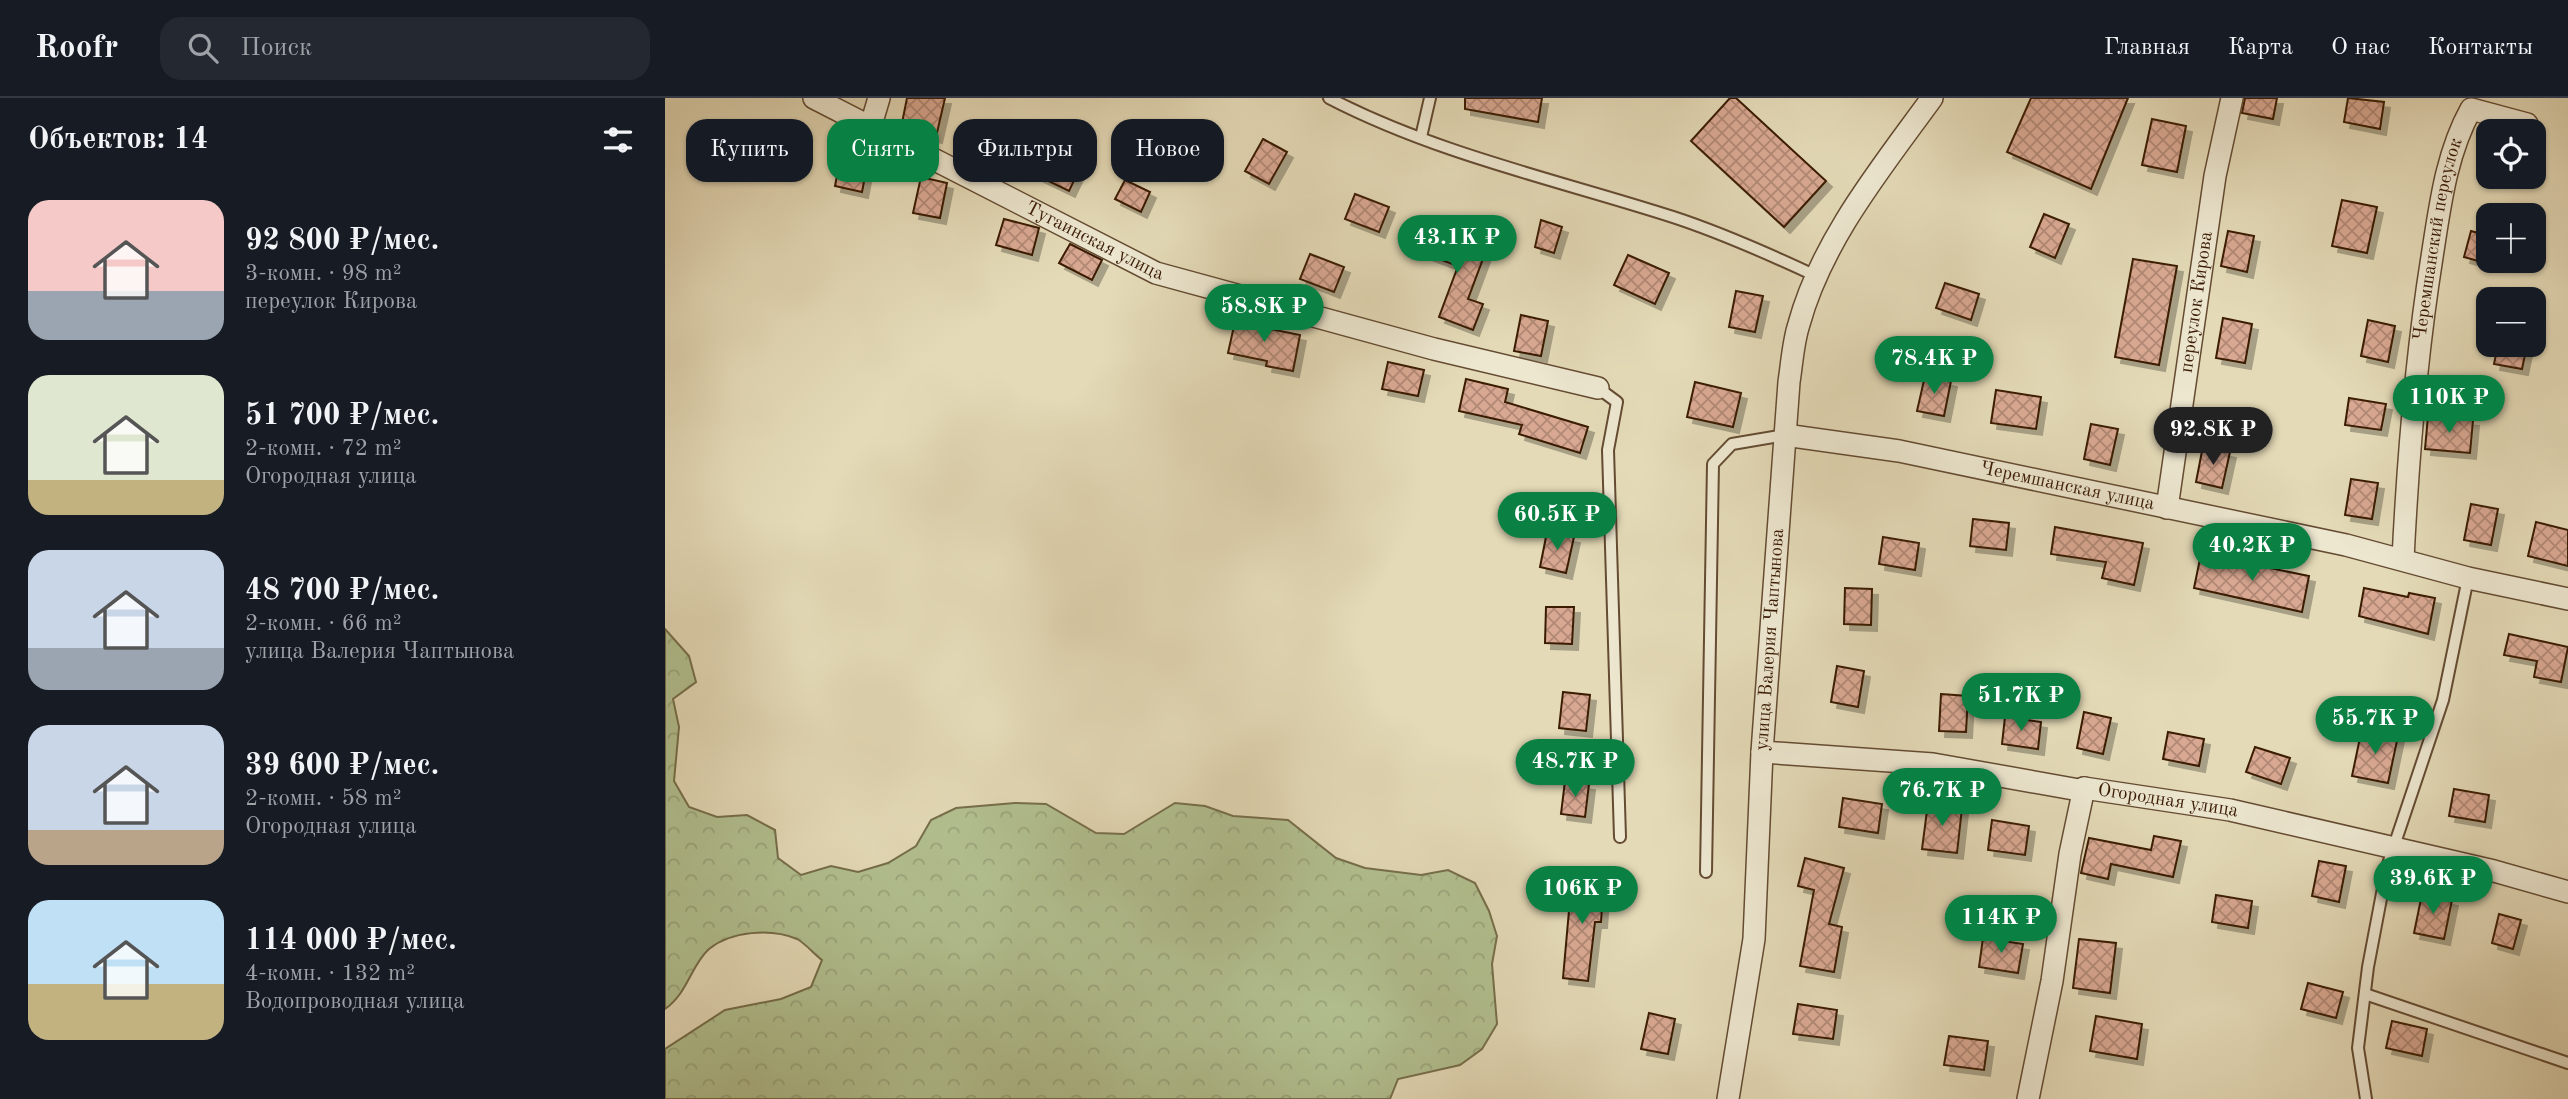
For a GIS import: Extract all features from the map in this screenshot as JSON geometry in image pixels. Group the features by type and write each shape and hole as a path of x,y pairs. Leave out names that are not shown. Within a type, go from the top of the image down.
{"street":[{"name":"Тугаинская улица","path":"814,98 858,119"},
{"path":"873,119 879,98"},
{"name":"улица Валерия Чаптынова","path":"1728,1099 1754,939 1762,752 1789,382 1798,324 1816,276 1864,193 1932,98"},
{"name":"переулок Кирова","path":"2167,508 2215,176 2232,98"},
{"name":"Черемшанский переулок","path":"2403,559 2417,357 2441,203 2455,138 2471,108 2510,119"},
{"name":"Тугаинская улица","path":"939,160 1156,273 1434,349 1598,388"},
{"name":"Черемшанская улица","path":"1785,435 1899,451 2403,559 2468,578 2568,599"},
{"name":"Огородная улица","path":"1762,752 1933,764 2079,790 2084,788 2230,810 2494,871 2568,892"},
{"path":"2028,1099 2052,981 2070,854 2084,788"}],"lane":[{"path":"1329,98 1421,137 1513,170 1674,218 1753,246 1816,276"},
{"path":"1421,137 1430,98"},
{"path":"1598,388 1617,402 1608,450 1620,837"},
{"path":"1706,872 1713,464 1732,444 1785,435"},
{"path":"2366,1099 2358,1048 2387,867 2443,700 2468,578"},
{"path":"2365,994 2568,1063"}],"green space":[{"path":"665,629 689,656 696,682 673,699 679,727 674,781 689,807 717,817 747,815 775,830 778,858 801,875 831,866 858,872 888,863 916,846 931,820 956,808 1015,803 1046,804 1096,833 1124,834 1175,803 1205,806 1233,816 1288,820 1336,858 1365,868 1421,875 1448,870 1475,883 1489,911 1497,936 1492,964 1497,1024 1482,1049 1460,1065 1398,1079 1390,1099 665,1099 665,1049 725,1010 781,999 811,987 822,960 797,939 775,933 752,933 728,938 709,949 679,995 665,1009"}],"building":[{"path":"907,98 945,98 939,124 939,119 903,119"},
{"path":"1465,98 1542,98 1538,122 1465,109"},
{"path":"1730,98 1736,98 1826,181 1784,227 1691,141"},
{"path":"2031,98 2128,98 2091,189 2007,152"},
{"path":"2245,98 2277,98 2273,119 2242,113"},
{"path":"2348,98 2384,102 2380,129 2344,122"},
{"path":"2152,119 2186,126 2177,172 2142,165"},
{"path":"1263,139 1287,152 1269,184 1245,171"},
{"path":"836,182 864,182 862,192 835,186"},
{"path":"920,182 947,183 940,218 913,213"},
{"path":"1050,182 1073,182 1069,191"},
{"path":"1124,182 1150,192 1141,212 1115,199"},
{"path":"1355,194 1389,207 1379,232 1345,219"},
{"path":"2342,200 2377,207 2367,253 2332,246"},
{"path":"2044,214 2069,224 2055,258 2030,247"},
{"path":"1004,219 1039,228 1032,255 996,245"},
{"path":"1541,220 1562,227 1554,253 1535,247"},
{"path":"1429,227 1487,248 1468,299 1483,304 1473,330 1439,317 1458,266 1420,252"},
{"path":"2228,231 2254,236 2247,272 2221,266"},
{"path":"2471,231 2476,232 2476,260 2464,257"},
{"path":"1070,244 1102,260 1092,280 1059,263"},
{"path":"1310,254 1344,267 1334,292 1300,279"},
{"path":"1628,255 1669,273 1655,304 1614,285"},
{"path":"2133,259 2177,266 2159,365 2115,357"},
{"path":"1945,283 1979,294 1971,320 1936,308"},
{"path":"1736,291 1763,296 1755,332 1729,327"},
{"path":"1521,315 1548,321 1541,356 1514,351"},
{"path":"1236,317 1262,322 1261,327 1300,335 1293,371 1266,366 1267,361 1228,353"},
{"path":"2223,318 2252,324 2245,363 2216,358"},
{"path":"2368,320 2395,326 2388,362 2361,356"},
{"path":"2495,357 2524,357 2522,369 2494,364"},
{"path":"1388,362 1424,370 1418,396 1382,389"},
{"path":"1925,376 1951,381 1944,416 1917,411"},
{"path":"1466,379 1508,389 1505,402 1588,427 1580,453 1519,434 1522,425 1459,411"},
{"path":"1695,382 1741,393 1733,427 1687,417"},
{"path":"1996,390 2041,397 2036,429 1991,423"},
{"path":"2349,398 2386,404 2381,430 2345,425"},
{"path":"2428,416 2473,420 2470,453 2425,449"},
{"path":"2091,424 2118,429 2110,465 2084,459"},
{"path":"2203,446 2230,452 2222,488 2196,482"},
{"path":"2351,479 2378,483 2372,519 2345,515"},
{"path":"2471,504 2498,509 2491,545 2464,540"},
{"path":"1973,519 2009,523 2006,550 1970,546"},
{"path":"2536,522 2568,530 2568,566 2528,556"},
{"path":"2055,527 2143,543 2134,585 2102,578 2106,562 2051,554"},
{"path":"1547,532 1574,537 1566,573 1540,567"},
{"path":"1883,537 1919,543 1915,570 1879,564"},
{"path":"2201,554 2309,576 2302,612 2194,588"},
{"path":"1845,588 1872,589 1871,625 1844,624"},
{"path":"2364,588 2408,597 2409,593 2435,598 2428,634 2359,616"},
{"path":"1546,607 1574,607 1572,644 1545,643"},
{"path":"2509,634 2568,647 2561,682 2534,677 2537,661 2504,655"},
{"path":"1837,666 1864,671 1858,707 1831,702"},
{"path":"1563,692 1590,695 1586,731 1559,728"},
{"path":"1941,694 1968,696 1966,732 1939,731"},
{"path":"2084,712 2111,718 2103,754 2077,748"},
{"path":"2005,717 2041,722 2038,749 2002,744"},
{"path":"2362,728 2398,736 2388,783 2352,776"},
{"path":"2168,732 2204,739 2199,766 2163,759"},
{"path":"2255,747 2290,758 2281,784 2246,772"},
{"path":"1565,781 1589,784 1585,817 1561,814"},
{"path":"2454,789 2489,795 2485,822 2449,816"},
{"path":"1843,798 1882,804 1878,833 1839,827"},
{"path":"1928,803 1962,808 1957,853 1922,849"},
{"path":"1992,820 2029,826 2025,855 1988,850"},
{"path":"2154,836 2181,841 2173,877 2111,864 2108,879 2081,873 2089,838 2151,850"},
{"path":"1805,858 1844,868 1829,924 1842,927 1834,972 1800,966 1814,890 1798,886"},
{"path":"2319,861 2346,866 2339,902 2312,896"},
{"path":"1572,877 1604,879 1601,922 1595,922 1588,981 1563,978"},
{"path":"2422,894 2452,900 2444,939 2414,933"},
{"path":"2216,895 2252,901 2248,928 2212,922"},
{"path":"2499,914 2521,920 2513,949 2492,943"},
{"path":"1983,938 2023,944 2018,973 1979,967"},
{"path":"2079,939 2116,943 2110,993 2073,988"},
{"path":"2308,983 2343,992 2336,1018 2301,1009"},
{"path":"1798,1004 1837,1010 1833,1039 1793,1034"},
{"path":"1649,1013 1675,1019 1668,1054 1641,1049"},
{"path":"2096,1016 2142,1024 2137,1059 2090,1051"},
{"path":"2392,1021 2427,1029 2422,1056 2386,1048"},
{"path":"1949,1036 1988,1041 1984,1070 1944,1065"}]}
